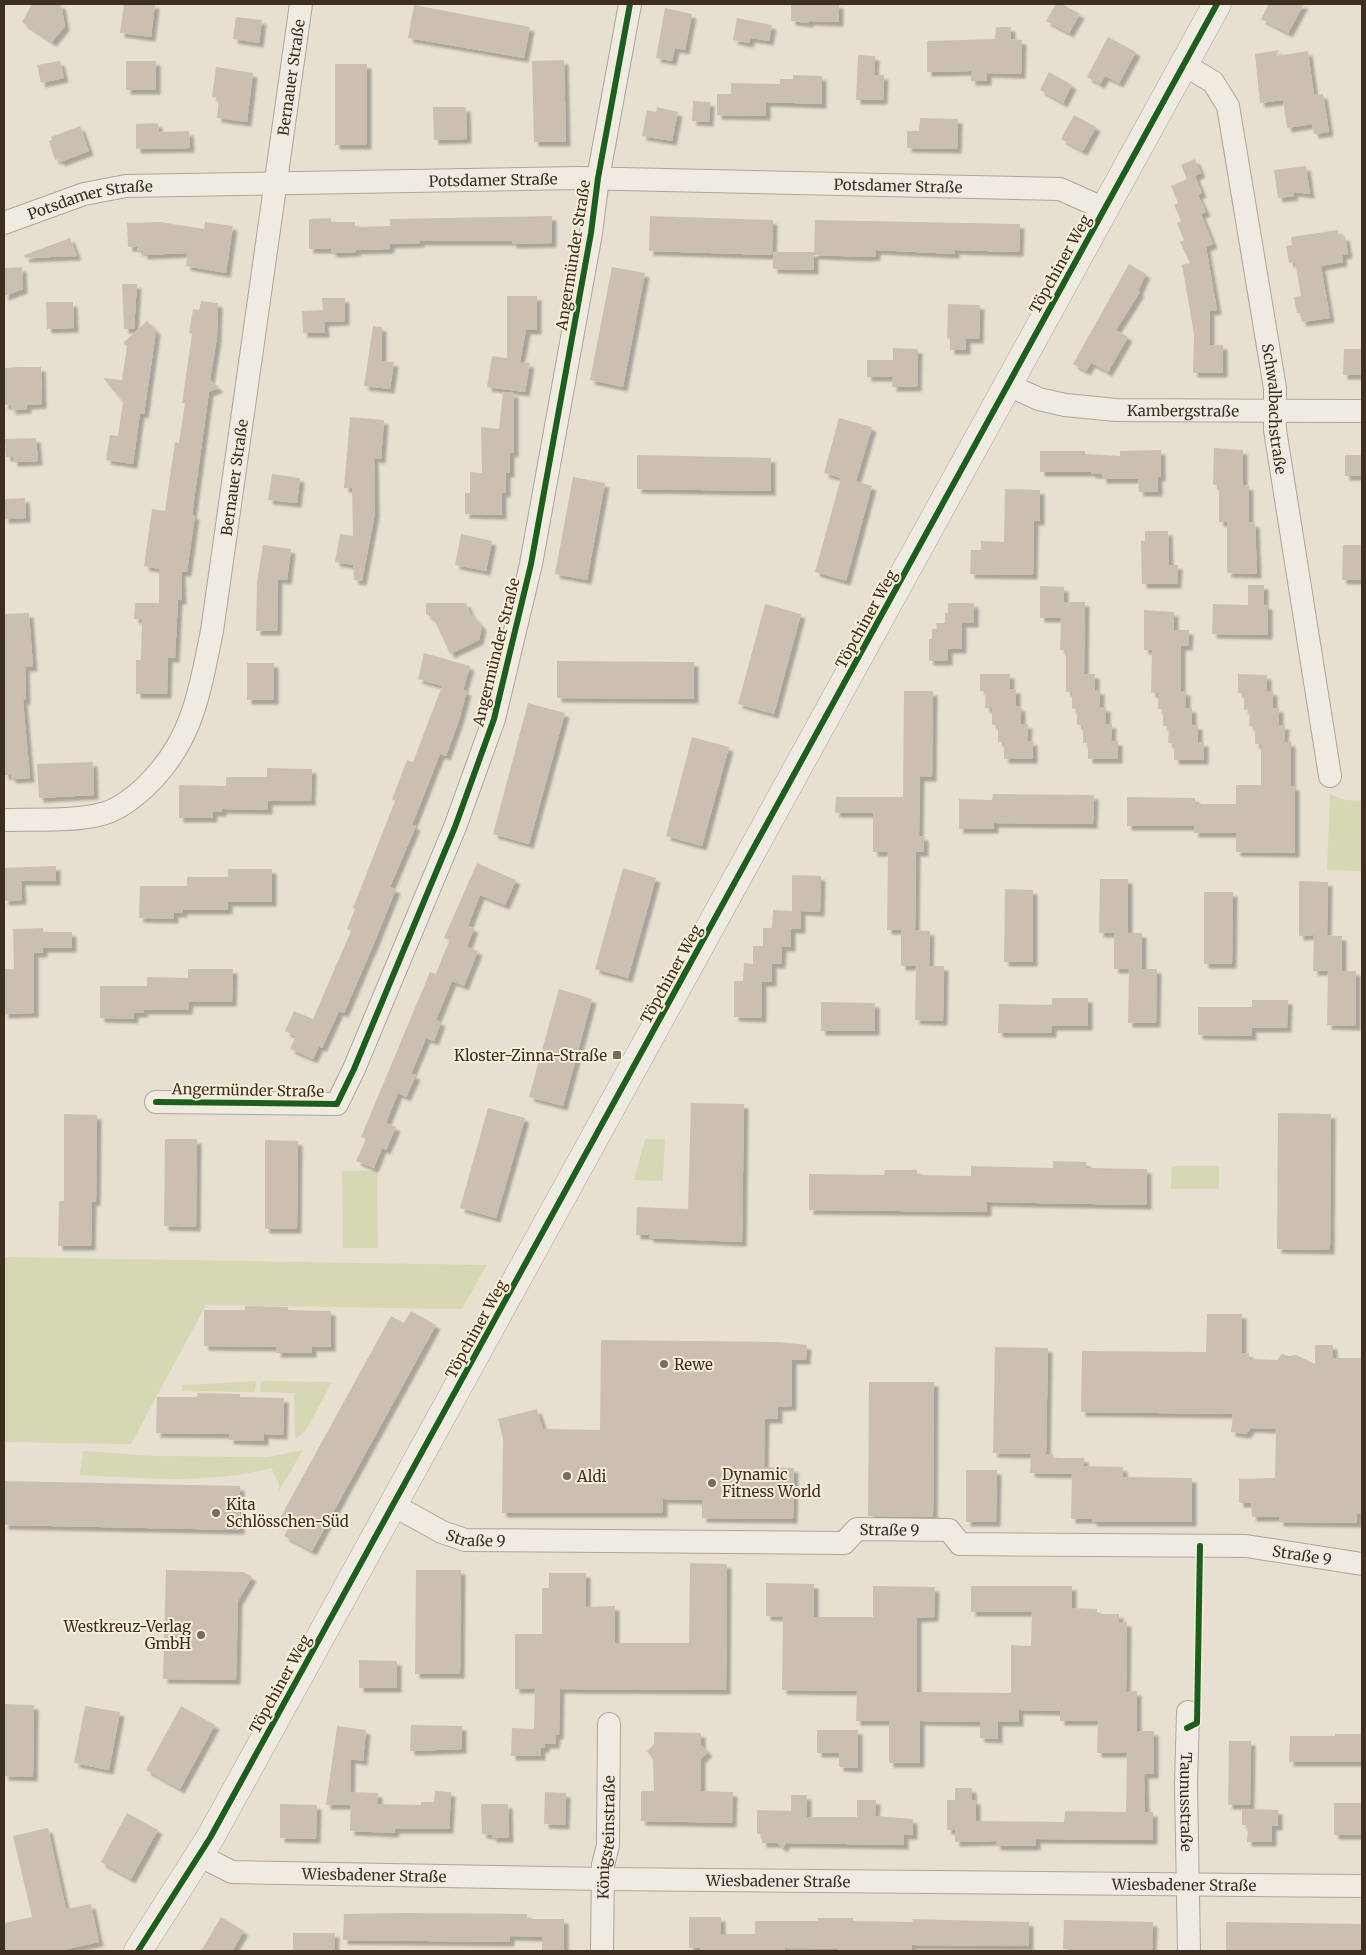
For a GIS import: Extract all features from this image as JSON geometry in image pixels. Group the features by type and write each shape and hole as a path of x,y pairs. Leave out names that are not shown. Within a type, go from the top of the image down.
{"street":[{"name":"Bernauer Straße","path":"4,820 84,818 105,814 133,798 152,780 185,736 200,686 212,631 300,4"},
{"name":"Angermünder Straße","path":"156,1102 337,1104 354,1069 455,827 494,719 531,564 630,4"},
{"name":"Töpchiner Weg","path":"138,1951 200,1856 1217,4"},
{"name":"Schwalbachstraße","path":"1183,64 1213,82 1228,106 1275,388 1275,430 1330,776"},
{"name":"Potsdamer Straße","path":"4,223 84,194 126,186 598,178 1060,189 1105,209"},
{"name":"Kambergstraße","path":"1008,385 1039,400 1116,410 1362,411"},
{"name":"Straße 9","path":"393,1504 442,1532 465,1540 844,1543 857,1529 949,1530 960,1544 1246,1546 1362,1564"},
{"name":"Taunusstraße","path":"1188,1712 1186,1785 1189,1951"},
{"name":"Königsteinstraße","path":"602,1951 603,1879 608,1845 609,1724"},
{"name":"Wiesbadener Straße","path":"200,1856 232,1872 603,1879 1362,1886"}],"green space":[{"path":"1330,794 1345,800 1362,801 1362,871 1327,870"},
{"path":"645,1139 665,1139 663,1181 634,1180"},
{"path":"1172,1166 1219,1166 1219,1189 1171,1189"},
{"path":"377,1170 378,1248 343,1248 342,1171"},
{"path":"4,1257 487,1265 462,1309 206,1305 131,1444 4,1442"},
{"path":"256,1381 255,1392 182,1391 182,1385"},
{"path":"261,1381 332,1382 306,1430 295,1440 294,1393 260,1392"},
{"path":"303,1450 279,1491 279,1483 271,1468 224,1477 176,1479 80,1475 83,1451 153,1456 268,1457"}],"building":[{"path":"32,4 61,4 65,26 52,42 22,22"},
{"path":"124,4 155,4 151,37 120,33"},
{"path":"791,4 839,4 839,22 809,21 809,23 791,21"},
{"path":"1056,4 1062,4 1080,14 1069,33 1046,21"},
{"path":"1269,4 1304,4 1288,33 1261,19"},
{"path":"414,5 530,27 524,58 408,38"},
{"path":"665,8 692,14 685,50 675,48 672,61 656,58"},
{"path":"236,17 262,20 259,43 233,39"},
{"path":"737,18 772,25 769,41 751,38 749,43 733,40"},
{"path":"996,27 1011,27 1011,39 1022,40 1021,74 987,73 987,81 971,81 971,71 927,72 927,41 995,39"},
{"path":"1108,37 1136,52 1119,83 1105,76 1100,84 1087,77"},
{"path":"1279,50 1276,56 1308,51 1314,95 1323,94 1329,132 1314,134 1312,124 1287,128 1283,100 1260,103 1255,54"},
{"path":"858,55 875,56 874,75 884,75 883,100 856,100"},
{"path":"564,60 566,142 534,142 532,61"},
{"path":"60,61 64,78 41,83 37,65"},
{"path":"126,61 156,61 156,90 126,90"},
{"path":"335,64 367,64 367,145 335,145"},
{"path":"216,67 253,73 247,122 217,118 219,98 212,97"},
{"path":"1049,72 1072,85 1063,103 1040,90"},
{"path":"793,75 822,76 822,104 766,102 766,116 717,115 717,94 731,94 731,83 780,84 780,79 793,79"},
{"path":"693,101 710,102 709,122 692,121"},
{"path":"433,107 466,107 467,139 434,140"},
{"path":"657,107 678,112 672,141 642,136 647,110 656,112"},
{"path":"1074,115 1096,127 1083,151 1061,139"},
{"path":"920,118 958,119 957,149 907,148 907,131 919,131"},
{"path":"158,123 159,132 189,131 190,148 136,149 136,124"},
{"path":"80,126 89,151 60,162 59,159 55,160 49,141 52,140 51,137"},
{"path":"1195,159 1201,173 1195,176 1202,193 1198,195 1206,212 1201,214 1213,244 1206,247 1217,310 1210,311 1210,345 1223,345 1223,373 1193,373 1194,334 1182,265 1190,263 1180,242 1184,240 1177,223 1181,221 1174,205 1178,203 1171,186 1187,179 1181,165"},
{"path":"1306,166 1310,194 1293,192 1294,196 1278,198 1274,170"},
{"path":"552,216 552,243 512,244 512,241 420,241 420,243 390,244 390,249 356,250 356,252 332,253 331,249 309,249 309,219 331,218 331,222 355,222 355,227 390,226 390,219"},
{"path":"650,216 773,220 772,255 649,251"},
{"path":"815,220 1020,224 1019,252 955,250 955,254 876,250 876,256 867,257 814,255"},
{"path":"160,222 204,229 205,222 233,226 226,273 186,266 187,253 143,255 143,251 137,251 137,247 128,247 127,223"},
{"path":"1338,230 1339,237 1345,236 1348,254 1342,255 1343,262 1321,266 1330,318 1302,322 1300,313 1297,313 1294,297 1301,296 1295,262 1289,263 1286,246 1292,245 1291,237"},
{"path":"70,238 77,256 25,258 24,255"},
{"path":"773,252 814,252 814,270 773,269"},
{"path":"1129,264 1146,274 1138,291 1140,292 1116,330 1128,337 1108,372 1091,363 1086,371 1073,364"},
{"path":"22,267 23,289 4,296 4,268"},
{"path":"612,267 645,273 623,387 590,380"},
{"path":"122,284 137,284 134,329 124,329"},
{"path":"507,296 537,296 537,330 526,330 520,362 530,363 525,392 487,387 492,356 507,358"},
{"path":"322,298 345,298 345,321 324,322 325,333 303,333 302,311 323,310"},
{"path":"201,301 218,303 217,337 210,380 219,388 209,392 192,515 195,515 187,572 181,572 182,600 178,600 175,658 168,658 167,694 136,694 136,660 141,660 142,619 134,619 135,603 159,603 159,569 144,566 152,509 165,511 175,442 179,443 185,403 182,403 192,334 189,333 193,309 199,310"},
{"path":"46,302 73,302 74,328 47,329"},
{"path":"948,304 980,305 979,339 966,339 966,350 950,350 950,339 947,338"},
{"path":"147,321 156,331 144,414 140,413 133,464 106,460 110,435 118,436 123,402 103,378 122,380 127,346 123,343"},
{"path":"373,326 382,327 382,361 394,362 390,389 364,386"},
{"path":"893,348 918,349 917,387 892,387 893,377 867,377 867,360 893,360"},
{"path":"1344,349 1362,349 1362,375 1343,375"},
{"path":"41,367 42,404 27,405 27,409 11,410 11,405 4,405 4,368"},
{"path":"503,392 514,393 514,453 510,453 510,473 506,473 506,493 502,493 502,515 465,514 465,493 470,493 470,472 482,473 481,427 499,429"},
{"path":"350,417 384,420 381,459 374,458 375,513 362,581 354,580 353,565 335,562 340,534 353,536 352,488 344,488"},
{"path":"839,418 872,427 856,481 872,486 846,581 815,572 841,478 824,473"},
{"path":"36,438 38,461 13,462 13,457 6,457 5,439"},
{"path":"1214,448 1243,450 1243,485 1249,486 1249,522 1255,523 1257,574 1227,573 1227,522 1219,522 1219,485 1213,485"},
{"path":"1161,450 1161,477 1158,477 1158,492 1139,492 1138,479 1102,479 1102,474 1091,474 1091,472 1040,472 1040,451 1085,451 1085,454 1120,456 1120,451"},
{"path":"637,455 771,458 771,491 637,489"},
{"path":"1345,455 1362,455 1362,476 1345,476"},
{"path":"272,474 300,478 297,503 268,500"},
{"path":"573,477 605,483 587,580 555,574"},
{"path":"1005,489 1040,490 1040,521 1034,521 1033,575 970,574 971,550 981,550 981,541 1004,542"},
{"path":"25,498 26,518 4,519 4,499"},
{"path":"1145,531 1168,531 1169,565 1178,565 1177,584 1142,584 1141,541 1145,541"},
{"path":"461,534 492,541 486,571 455,565"},
{"path":"263,545 291,549 287,580 278,579 277,631 256,631 257,582"},
{"path":"1343,545 1362,545 1362,580 1342,580"},
{"path":"1248,585 1264,585 1264,605 1268,605 1268,635 1212,634 1213,604 1248,605"},
{"path":"1040,586 1064,587 1064,602 1085,602 1084,674 1095,674 1095,690 1100,690 1100,707 1106,707 1106,724 1112,724 1111,741 1118,741 1118,759 1088,759 1088,743 1083,743 1083,725 1077,725 1077,709 1072,709 1072,692 1066,692 1066,650 1060,650 1061,618 1040,618"},
{"path":"426,603 466,603 470,613 482,626 479,640 450,654 434,619 426,614"},
{"path":"948,603 974,603 974,623 962,623 962,649 948,649 948,661 929,661 929,639 932,639 932,629 937,629 936,623 945,623"},
{"path":"765,604 801,614 774,714 738,704"},
{"path":"1144,610 1174,612 1174,630 1189,630 1188,646 1181,646 1181,691 1186,691 1186,708 1192,708 1192,725 1198,725 1198,742 1204,742 1204,760 1174,760 1174,744 1168,743 1169,726 1163,726 1163,709 1158,709 1158,693 1151,693 1152,650 1144,650"},
{"path":"29,613 33,667 25,667 26,700 23,700 30,778 11,779 11,775 4,775 4,614"},
{"path":"424,653 470,666 463,690 467,691 446,756 440,754 412,825 416,826 390,887 396,889 375,941 344,1013 339,1011 322,1048 319,1046 313,1059 290,1049 296,1036 285,1031 294,1011 313,1019 351,931 347,929 355,909 353,908 395,801 392,799 407,760 413,762 442,686 418,679"},
{"path":"557,661 694,662 694,699 557,698"},
{"path":"247,663 274,663 274,700 247,700"},
{"path":"980,674 1010,674 1010,689 1016,689 1016,706 1021,707 1021,724 1028,724 1027,741 1033,741 1033,759 1004,759 1004,742 998,742 998,725 992,725 992,708 985,708 986,691 980,691"},
{"path":"1238,674 1267,675 1267,691 1273,691 1273,708 1279,708 1279,725 1285,725 1284,742 1291,742 1291,786 1295,786 1295,853 1236,852 1236,833 1194,833 1194,826 1127,826 1127,797 1195,798 1195,804 1236,804 1236,785 1261,785 1261,744 1255,744 1255,727 1249,726 1250,709 1244,710 1244,693 1238,693"},
{"path":"904,691 933,691 932,777 920,777 919,836 924,836 924,852 916,852 915,930 908,930 930,931 929,966 944,966 943,1021 915,1020 916,966 901,966 901,930 887,930 888,852 873,852 873,813 835,813 836,797 903,797"},
{"path":"528,703 565,713 529,844 493,834"},
{"path":"692,737 729,747 702,846 666,836"},
{"path":"93,762 94,795 39,798 37,764"},
{"path":"267,768 312,769 311,801 268,801 268,810 222,809 222,812 213,812 213,818 179,818 179,785 226,786 226,777 267,777"},
{"path":"993,794 1094,795 1093,824 994,823 994,829 959,829 959,799 992,800"},
{"path":"477,863 516,880 505,905 480,895 468,926 474,928 467,947 478,951 464,986 452,981 436,1020 441,1022 434,1041 426,1038 411,1074 416,1075 406,1097 398,1093 386,1123 396,1127 386,1150 382,1148 374,1168 356,1161 366,1139 361,1137 430,972 436,974 450,940 444,938"},
{"path":"56,866 56,881 21,881 22,900 4,901 4,868"},
{"path":"623,868 656,878 628,978 595,969"},
{"path":"228,869 272,869 272,902 228,902 228,910 183,910 183,913 174,913 174,919 139,918 140,886 187,886 187,877 228,877"},
{"path":"792,875 821,876 820,912 801,911 801,929 791,929 791,947 782,947 781,964 772,964 772,982 762,982 762,1018 734,1017 734,981 743,981 744,963 753,964 753,946 763,946 763,928 772,928 773,910 792,911"},
{"path":"1100,879 1128,879 1128,933 1142,933 1142,969 1157,969 1156,1023 1128,1023 1129,969 1114,969 1114,933 1099,933"},
{"path":"1299,881 1328,882 1327,935 1319,935 1342,936 1342,971 1356,971 1356,1026 1327,1025 1328,971 1313,971 1314,935 1299,936"},
{"path":"1005,889 1033,890 1033,962 1004,962"},
{"path":"1204,892 1233,892 1232,964 1204,964"},
{"path":"43,928 43,932 72,932 72,948 43,948 43,953 34,953 34,1013 4,1014 5,969 14,969 13,929"},
{"path":"188,969 233,969 232,1002 189,1002 188,1010 143,1010 144,1013 134,1013 134,1019 100,1018 100,986 147,986 147,977 188,978"},
{"path":"559,989 592,999 563,1106 529,1097"},
{"path":"1052,998 1088,998 1088,1026 1052,1026 1052,1033 998,1033 999,1004 1052,1005"},
{"path":"1252,1000 1288,1000 1287,1028 1252,1028 1252,1036 1198,1035 1198,1007 1252,1007"},
{"path":"821,1002 875,1003 875,1031 821,1031"},
{"path":"691,1103 744,1104 742,1242 649,1238 649,1235 636,1235 637,1207 688,1209"},
{"path":"488,1108 525,1118 496,1218 460,1208"},
{"path":"1278,1113 1331,1114 1330,1250 1277,1249"},
{"path":"64,1114 97,1115 96,1201 92,1202 91,1246 58,1246 59,1201 64,1201"},
{"path":"165,1139 197,1139 196,1227 164,1226"},
{"path":"265,1140 298,1141 297,1229 265,1229"},
{"path":"1053,1161 1086,1162 1086,1168 1147,1169 1147,1205 987,1202 987,1212 809,1210 809,1174 884,1175 885,1170 917,1170 917,1175 971,1176 971,1166 1053,1168"},
{"path":"245,1306 331,1311 331,1347 312,1347 312,1353 276,1353 277,1347 204,1346 204,1310 245,1310"},
{"path":"411,1311 436,1325 312,1551 284,1536 291,1524 280,1518 391,1316 404,1323"},
{"path":"1207,1314 1242,1314 1242,1353 1249,1353 1249,1359 1277,1360 1282,1354 1296,1355 1315,1364 1315,1345 1333,1345 1333,1358 1362,1358 1362,1514 1357,1514 1357,1523 1279,1522 1279,1517 1252,1517 1251,1503 1239,1503 1239,1479 1275,1478 1276,1429 1251,1428 1246,1434 1231,1432 1233,1414 1081,1412 1082,1351 1206,1352"},
{"path":"601,1340 778,1342 807,1345 806,1360 792,1360 792,1406 778,1407 778,1419 765,1419 764,1467 794,1468 793,1519 702,1518 702,1500 663,1499 663,1513 502,1513 503,1439 498,1419 537,1409 543,1429 600,1430"},
{"path":"995,1347 1048,1348 1046,1454 1053,1454 1053,1458 1084,1458 1084,1466 1123,1467 1123,1477 1192,1478 1192,1522 1092,1522 1092,1519 1071,1519 1072,1474 1030,1473 1031,1454 993,1453"},
{"path":"869,1382 934,1382 933,1517 868,1516"},
{"path":"198,1393 240,1394 240,1397 284,1398 283,1435 264,1434 264,1441 229,1440 229,1434 156,1433 157,1397 197,1397"},
{"path":"966,1470 997,1470 996,1522 966,1522"},
{"path":"4,1481 240,1486 240,1530 4,1525"},
{"path":"690,1563 727,1564 726,1690 560,1689 559,1735 556,1735 555,1744 545,1744 545,1748 541,1748 541,1756 511,1756 512,1728 534,1729 535,1689 515,1689 515,1634 542,1634 542,1588 549,1588 549,1573 586,1573 586,1607 615,1606 615,1643 689,1643"},
{"name":"Westkreuz-Verlag GmbH","path":"166,1570 243,1572 252,1577 238,1601 236,1680 163,1679"},
{"path":"416,1570 461,1570 460,1674 415,1674"},
{"path":"766,1583 814,1584 814,1617 873,1617 873,1586 935,1587 934,1617 917,1618 917,1692 1011,1693 1011,1645 1031,1646 1032,1612 971,1612 971,1586 1072,1586 1072,1608 1097,1609 1097,1614 1119,1614 1119,1622 1127,1622 1126,1692 1137,1691 1137,1731 1154,1731 1154,1774 1144,1774 1145,1812 1153,1812 1153,1840 1036,1839 1036,1846 996,1846 996,1841 955,1842 955,1830 947,1830 947,1800 955,1800 955,1788 972,1788 972,1800 976,1800 976,1821 1064,1822 1065,1811 1126,1812 1127,1753 1097,1753 1098,1721 1060,1721 1060,1711 1019,1710 1019,1722 998,1722 998,1739 980,1738 980,1722 920,1721 920,1763 889,1763 889,1721 856,1721 857,1691 782,1690 783,1617 766,1616"},
{"path":"359,1660 397,1661 397,1688 359,1688"},
{"path":"4,1704 34,1705 33,1777 4,1776"},
{"path":"85,1706 120,1712 109,1770 74,1763"},
{"path":"181,1706 215,1725 180,1789 146,1770"},
{"path":"411,1725 462,1726 462,1749 410,1751"},
{"path":"337,1726 366,1730 363,1761 351,1759 350,1805 326,1805"},
{"path":"817,1730 858,1730 858,1768 839,1767 839,1753 817,1753"},
{"path":"654,1732 701,1733 701,1745 708,1752 701,1759 701,1791 733,1792 732,1823 641,1821 641,1791 654,1791 653,1759 647,1751 654,1744"},
{"path":"1335,1734 1362,1734 1362,1762 1289,1762 1290,1736 1335,1736"},
{"path":"1229,1741 1251,1741 1250,1805 1228,1805"},
{"path":"435,1791 451,1792 449,1829 395,1829 394,1833 350,1831 351,1792 378,1793 378,1804 421,1805 421,1802 434,1802"},
{"path":"545,1792 566,1793 565,1825 544,1824"},
{"path":"791,1795 807,1795 807,1817 857,1817 857,1800 876,1800 875,1816 913,1819 913,1835 904,1835 904,1845 786,1843 783,1848 777,1843 762,1843 762,1834 757,1834 757,1810 791,1811"},
{"path":"1334,1803 1362,1803 1362,1835 1334,1835"},
{"path":"280,1804 317,1805 316,1839 280,1838"},
{"path":"481,1804 508,1804 509,1838 492,1838 492,1835 482,1834"},
{"path":"1242,1809 1278,1810 1278,1826 1272,1826 1272,1842 1247,1842 1248,1825 1242,1825"},
{"path":"127,1813 158,1830 131,1879 101,1862"},
{"path":"48,1828 66,1909 91,1904 99,1942 59,1951 4,1951 4,1923 32,1917 13,1836"},
{"path":"344,1914 527,1914 527,1919 564,1919 564,1951 542,1951 542,1937 510,1936 510,1942 343,1940"},
{"path":"221,1917 244,1931 232,1951 201,1951"},
{"path":"689,1917 721,1917 721,1934 755,1934 755,1921 818,1921 818,1918 853,1918 853,1921 913,1922 912,1919 1029,1922 1029,1946 912,1945 912,1951 838,1951 838,1949 785,1948 785,1951 700,1951 700,1948 689,1948"},
{"path":"1064,1920 1153,1922 1152,1950 1063,1949"},
{"path":"1226,1922 1362,1924 1362,1951 1226,1951"},
{"path":"293,1933 335,1933 334,1951 293,1951"}],"cycle path":[{"path":"156,1102 337,1104 354,1069 455,827 494,719 531,564 630,4"},
{"path":"138,1951 210,1838 1217,4"},
{"path":"1187,1728 1197,1723 1200,1546"}],"place":[{"name":"Kloster-Zinna-Straße","path":"617,1055"},
{"name":"Rewe","path":"664,1364"},
{"name":"Aldi","path":"567,1476"},
{"name":"Dynamic Fitness World","path":"712,1483"},
{"name":"Kita Schlösschen-Süd","path":"216,1513"},
{"name":"Westkreuz-Verlag GmbH","path":"201,1635"}]}
